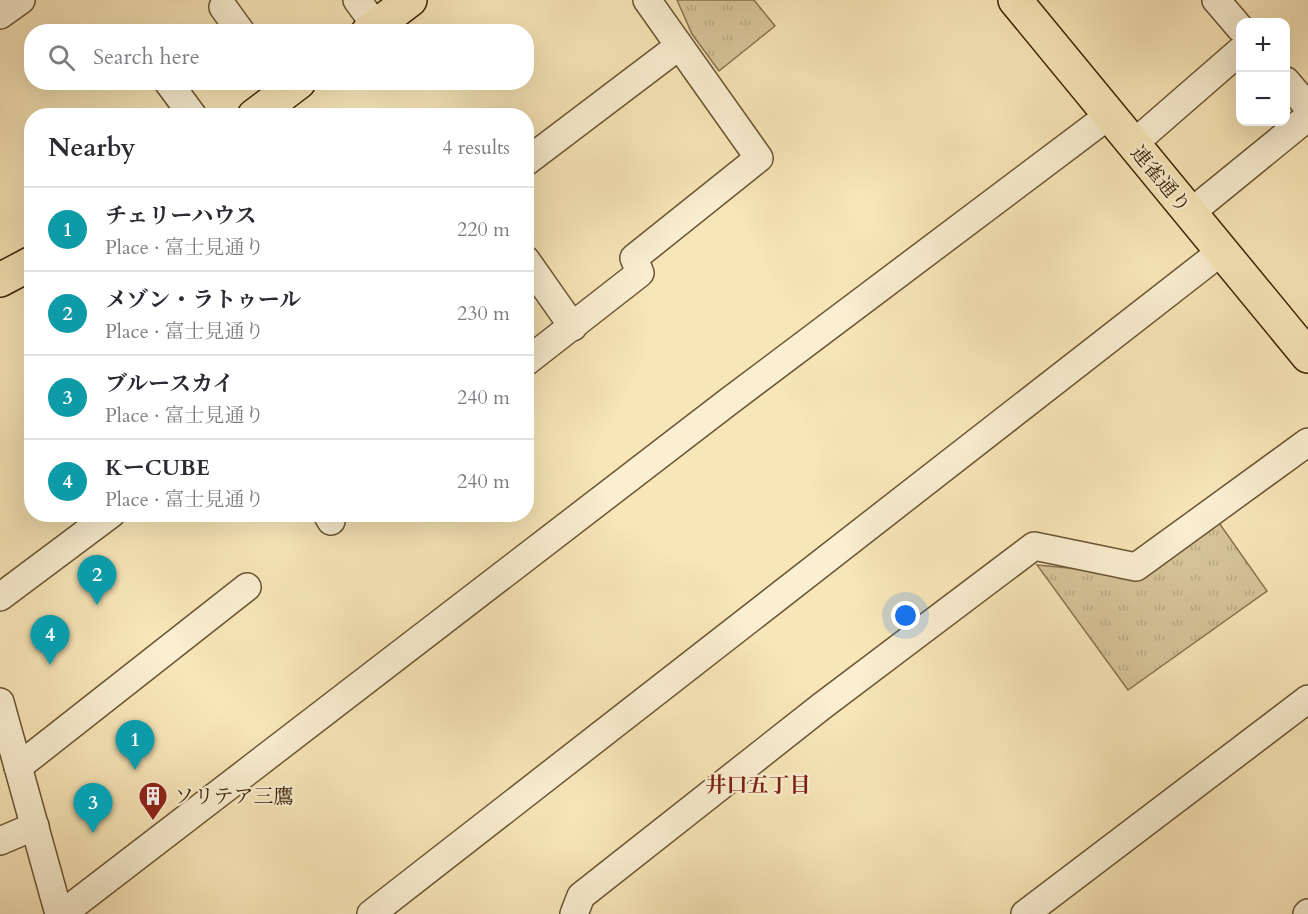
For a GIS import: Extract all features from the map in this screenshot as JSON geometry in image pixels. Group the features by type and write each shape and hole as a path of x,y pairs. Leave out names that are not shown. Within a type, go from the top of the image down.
{"main road":[{"path":"367,19 410,0"},
{"name":"連雀通り","path":"1015,0 1108,116 1308,356"},
{"path":"263,108 283,90"},
{"path":"0,280 24,266"}],"street":[{"path":"0,15 21,0"},
{"path":"534,356 640,273 634,258 759,158 647,0"},
{"path":"1216,0 1236,23"},
{"path":"223,7 235,24"},
{"path":"534,156 679,46"},
{"path":"1132,144 1236,54"},
{"path":"1290,86 1308,107"},
{"path":"174,90 187,108"},
{"path":"0,702 61,914 728,402 1108,116"},
{"path":"1189,214 1308,117"},
{"path":"371,914 1222,251"},
{"path":"534,271 573,327"},
{"path":"574,914 581,896 590,888 822,706 1034,546 1136,567 1308,442"},
{"path":"0,597 100,522"},
{"path":"18,767 247,587"},
{"path":"1026,914 1308,699"},
{"path":"0,841 34,826"}],"green space":[{"path":"677,0 754,0 775,26 719,71 692,34"},
{"path":"1217,520 1267,591 1128,690 1037,565 1141,575"}],"place":[{"name":"メゾン・ラトゥール","path":"97,605"},
{"name":"KーCUBE","path":"50,665"},
{"name":"チェリーハウス","path":"135,770"},
{"name":"ソリテア三鷹","path":"153,822"},
{"name":"ブルースカイ","path":"93,833"}],"district":[{"name":"井口五丁目","path":"758,785"}]}
